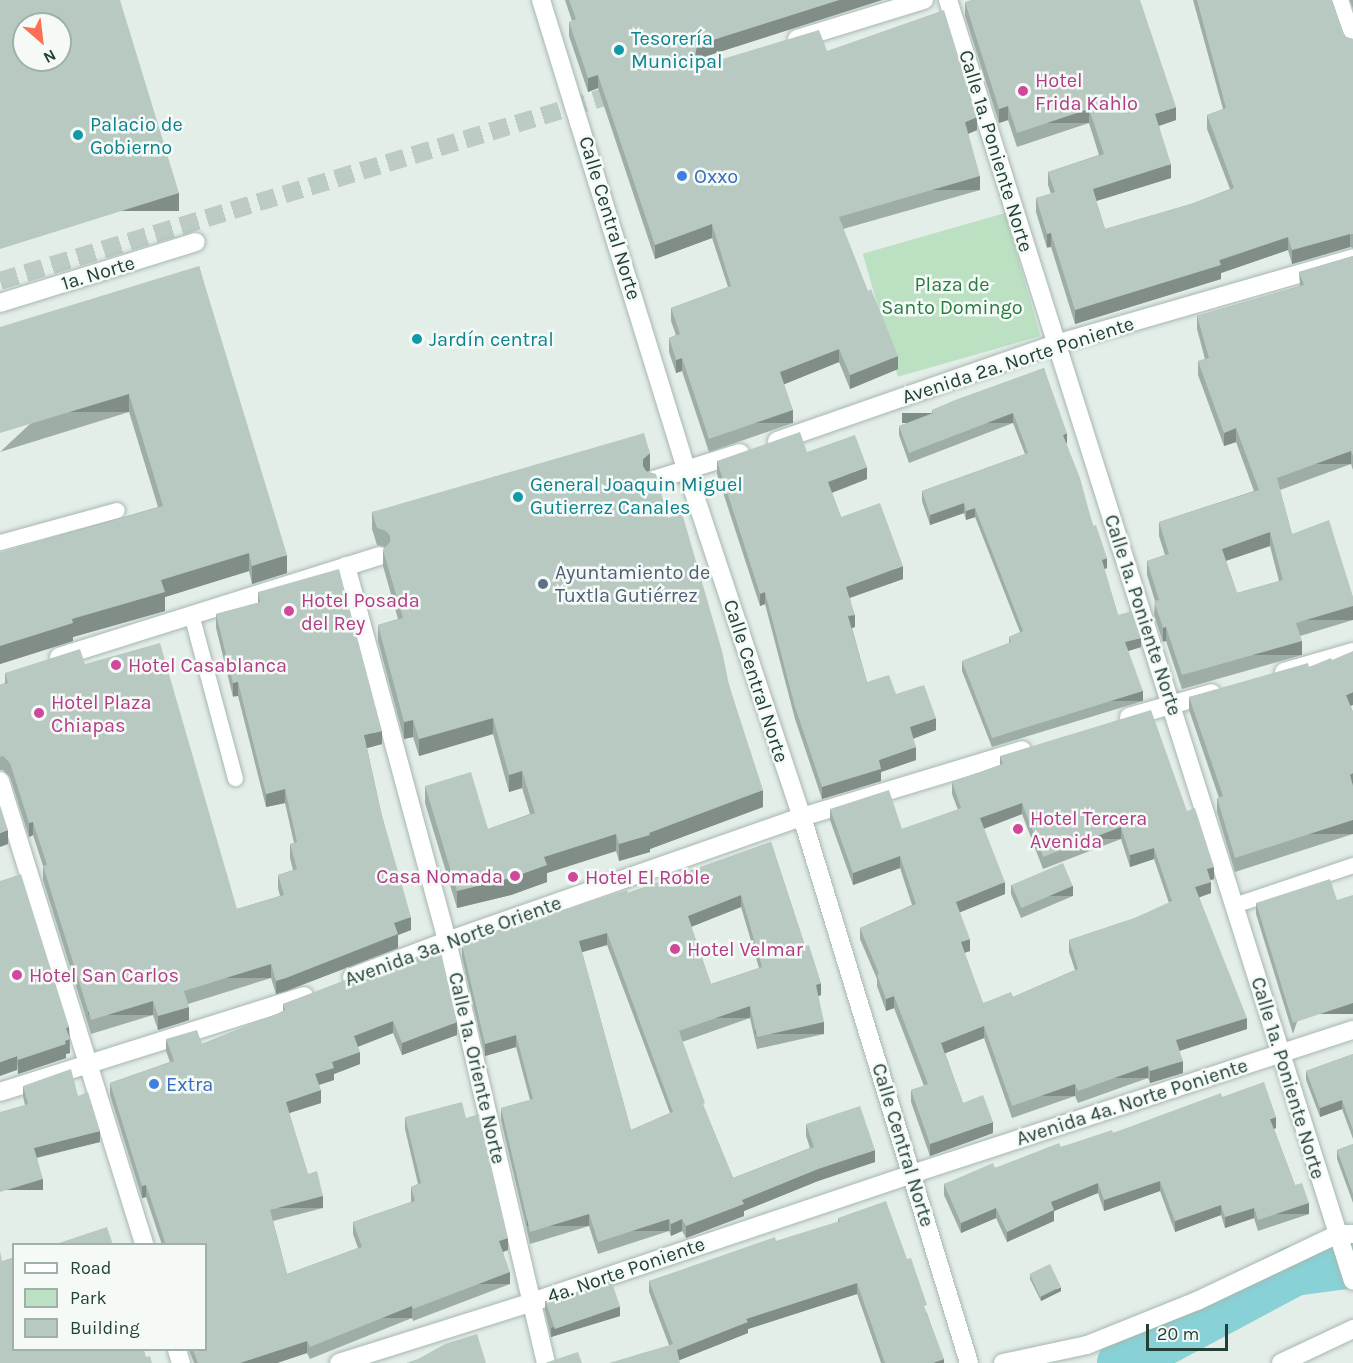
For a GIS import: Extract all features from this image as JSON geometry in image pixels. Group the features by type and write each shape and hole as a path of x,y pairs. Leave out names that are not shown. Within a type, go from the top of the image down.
{"street":[{"name":"Calle Central Norte","path":"541,0 687,472 802,817 969,1363"},
{"path":"783,43 924,0"},
{"name":"Calle 1a. Poniente Norte","path":"948,0 1233,905 1342,1235 1353,1281"},
{"path":"1339,0 1353,42"},
{"name":"1a. Norte","path":"0,303 196,242"},
{"name":"Avenida 2a. Norte Poniente","path":"654,480 687,472 1056,344 1353,258"},
{"path":"45,661 379,556"},
{"name":"Calle 1a. Oriente Norte","path":"345,566 447,941 546,1363"},
{"path":"1262,678 1353,652"},
{"path":"1115,721 1228,688"},
{"name":"Avenida 3a. Norte Oriente","path":"0,1092 87,1063 290,1002 447,941 802,817 1037,745"},
{"path":"0,781 143,1243"},
{"name":"Avenida 4a. Norte Poniente","path":"912,1174 1353,1030"},
{"name":"4a. Norte Poniente","path":"339,1363 532,1302 912,1174"},
{"path":"1003,1363 1087,1345 1197,1301 1342,1235"},
{"path":"1281,1363 1353,1329"}],"lane":[{"path":"0,542 117,510"},
{"path":"191,614 235,778"},
{"path":"1233,905 1353,865"}],"green space":[{"name":"Plaza de Santo Domingo","path":"1005,213 1040,336 898,377 863,254"}],"building":[{"name":"Palacio de Gobierno","path":"0,0 120,0 179,193 0,249"},
{"path":"569,0 839,0 697,45 695,56 703,63 819,30 827,51 944,10 977,117 965,122 980,176 839,217 868,291 871,289 898,356 850,375 839,349 780,372 793,410 709,439 682,358 676,360 669,338 680,334 671,308 731,286 712,224 655,245 598,75 588,78 569,22 576,19"},
{"path":"971,0 1140,0 1176,107 1155,114 1171,164 1093,189 1105,229 1191,204 1234,188 1207,115 1226,108 1197,0 1332,0 1343,32 1346,37 1353,39 1353,234 1292,250 1288,237 1219,260 1221,265 1075,310 1051,233 1047,234 1036,198 1055,192 1048,172 1104,154 1089,109 1017,133 1008,106 999,109 965,2"},
{"path":"1353,256 1353,456 1351,451 1277,478 1292,534 1329,520 1353,597 1353,606 1296,623 1302,641 1182,675 1166,627 1163,628 1154,601 1159,600 1147,561 1169,554 1159,522 1259,490 1236,428 1224,433 1198,361 1209,358 1197,316 1304,285 1299,272","holes":["1270,532 1283,580 1237,593 1222,549"]},
{"path":"199,266 287,555 252,566 249,553 161,580 165,592 72,619 73,623 0,646 0,553 163,506 129,394 0,433 0,327"},
{"path":"1044,368 1067,433 1063,435 1080,478 1093,526 1096,525 1107,558 1102,560 1118,615 1132,611 1141,638 1125,642 1143,691 992,738 962,661 1011,642 1009,637 1023,631 975,508 966,511 964,503 930,515 922,491 1028,453 1013,413 909,453 899,426 933,413 932,410 955,400"},
{"path":"800,432 807,452 855,435 867,467 828,482 841,517 880,503 903,566 846,587 855,615 848,616 867,682 889,675 896,694 924,685 936,718 910,727 916,747 879,760 881,769 822,787 795,707 765,592 760,594 717,461"},
{"name":"Ayuntamiento de Tuxtla Gutiérrez","path":"644,433 650,453 643,459 643,466 646,471 656,474 668,518 682,513 722,651 729,685 763,790 649,833 650,835 619,844 616,834 544,857 547,865 511,878 457,891 425,786 471,772 488,829 535,813 522,771 509,775 493,718 419,739 413,720 404,722 378,625 403,618 383,550 390,542 390,536 386,531 377,528 372,512"},
{"path":"339,569 382,731 364,735 381,812 411,917 394,923 398,934 286,978 276,981 271,964 184,991 189,1007 158,1016 153,1001 91,1020 43,866 47,865 33,822 29,823 10,763 3,756 0,757 0,685 8,683 5,673 80,649 85,664 160,643 237,909 284,895 278,875 297,869 290,844 297,842 285,789 266,794 238,682 233,683 216,614 260,602 258,592"},
{"path":"1353,651 1353,692 1346,695 1353,712 1353,773 1350,775 1353,786 1353,820 1235,858 1217,798 1223,796 1189,697 1308,663 1309,667"},
{"path":"1151,710 1187,811 1195,808 1214,867 1207,869 1211,882 1195,887 1247,1018 1176,1040 1183,1061 1150,1071 1148,1066 1078,1091 1075,1084 1012,1106 984,1026 941,1043 963,1103 983,1095 993,1122 930,1144 911,1090 928,1084 894,996 886,999 877,975 879,974 860,928 916,904 900,856 853,873 830,809 889,790 902,829 961,808 952,782 1003,764 1000,756","holes":["1022,803 1043,857 1121,827 1130,855 1154,848 1172,901 1135,918 1069,940 1078,969 1013,997 1011,992 983,1003 961,942 970,939 956,902 1005,882 980,818"]},
{"path":"0,805 8,830 0,833"},
{"path":"771,842 805,946 809,945 821,983 816,985 824,1022 757,1037 750,1006 679,1031 705,1103 703,1104 733,1178 814,1147 806,1124 860,1106 875,1150 818,1169 742,1200 744,1204 686,1226 682,1219 671,1224 669,1219 598,1242 589,1214 530,1232 501,1108 533,1099 516,1035 485,1044 462,945 496,933 495,931 627,890 628,893","holes":["741,895 762,967 711,984 688,916","607,933 673,1112 631,1130 579,941"]},
{"path":"1063,863 1073,886 1021,908 1011,885"},
{"path":"21,874 69,1027 66,1028 70,1039 65,1041 66,1044 18,1060 17,1056 0,1062 0,881"},
{"path":"1330,879 1337,900 1353,895 1353,1003 1293,1023 1256,903"},
{"path":"441,952 457,1022 402,1043 393,1021 354,1036 360,1052 332,1062 334,1068 315,1074 321,1090 286,1102 308,1174 317,1171 323,1196 270,1210 287,1274 362,1247 353,1222 415,1201 411,1187 421,1183 405,1117 462,1102 466,1118 479,1114 508,1238 499,1241 510,1272 413,1309 412,1306 310,1347 307,1341 240,1363 198,1363 193,1351 207,1351 207,1243 165,1243 146,1185 142,1186 110,1083 174,1061 166,1039 197,1030 202,1044 277,1014 285,1010 283,1004 405,957 407,960 421,955 422,959"},
{"path":"1353,1054 1353,1130 1342,1100 1320,1108 1306,1071"},
{"path":"71,1069 78,1096 88,1092 100,1131 34,1148 43,1179 0,1192 0,1112 28,1104 23,1086"},
{"path":"1264,1082 1276,1117 1270,1119 1295,1185 1302,1183 1309,1203 1258,1220 1254,1208 1225,1217 1221,1205 1175,1221 1160,1181 1104,1200 1098,1183 1051,1202 1054,1210 1007,1232 996,1208 961,1223 944,1184 993,1163 995,1168 1059,1143 1061,1147 1112,1130 1113,1133 1221,1093 1222,1097"},
{"path":"1353,1144 1353,1194 1337,1150"},
{"path":"886,1201 907,1259 911,1258 927,1305 924,1306 944,1359 933,1363 885,1363 857,1283 746,1319 748,1322 677,1350 680,1363 609,1363 673,1344 649,1281 775,1237 776,1241 840,1221 838,1218"},
{"path":"107,1227 112,1243 59,1243"},
{"path":"0,1251 2,1261 12,1258 12,1351 144,1351 146,1357 150,1356 152,1363 0,1363"},
{"path":"1050,1264 1061,1286 1040,1297 1029,1274"},
{"path":"611,1280 620,1306 555,1329 546,1302"},
{"path":"477,1334 486,1363 406,1363 445,1344"},
{"path":"578,1352 582,1363 545,1363"}],"waterway":[{"path":"1122,1363 1294,1271 1353,1263"}],"tunnel":[{"path":"0,281 624,91"}],"place":[{"name":"Tesorería Municipal","path":"619,50"},
{"name":"Hotel Frida Kahlo","path":"1023,91"},
{"name":"Palacio de Gobierno","path":"78,135"},
{"name":"Oxxo","path":"682,176"},
{"name":"Jardín central","path":"417,339"},
{"name":"General Joaquin Miguel Gutierrez Canales","path":"518,497"},
{"name":"Ayuntamiento de Tuxtla Gutiérrez","path":"543,584"},
{"name":"Hotel Posada del Rey","path":"289,611"},
{"name":"Hotel Casablanca","path":"116,665"},
{"name":"Hotel Plaza Chiapas","path":"39,713"},
{"name":"Hotel Tercera Avenida","path":"1018,829"},
{"name":"Casa Nomada","path":"515,876"},
{"name":"Hotel El Roble","path":"573,877"},
{"name":"Hotel Velmar","path":"675,949"},
{"name":"Hotel San Carlos","path":"17,975"},
{"name":"Extra","path":"154,1084"}]}
